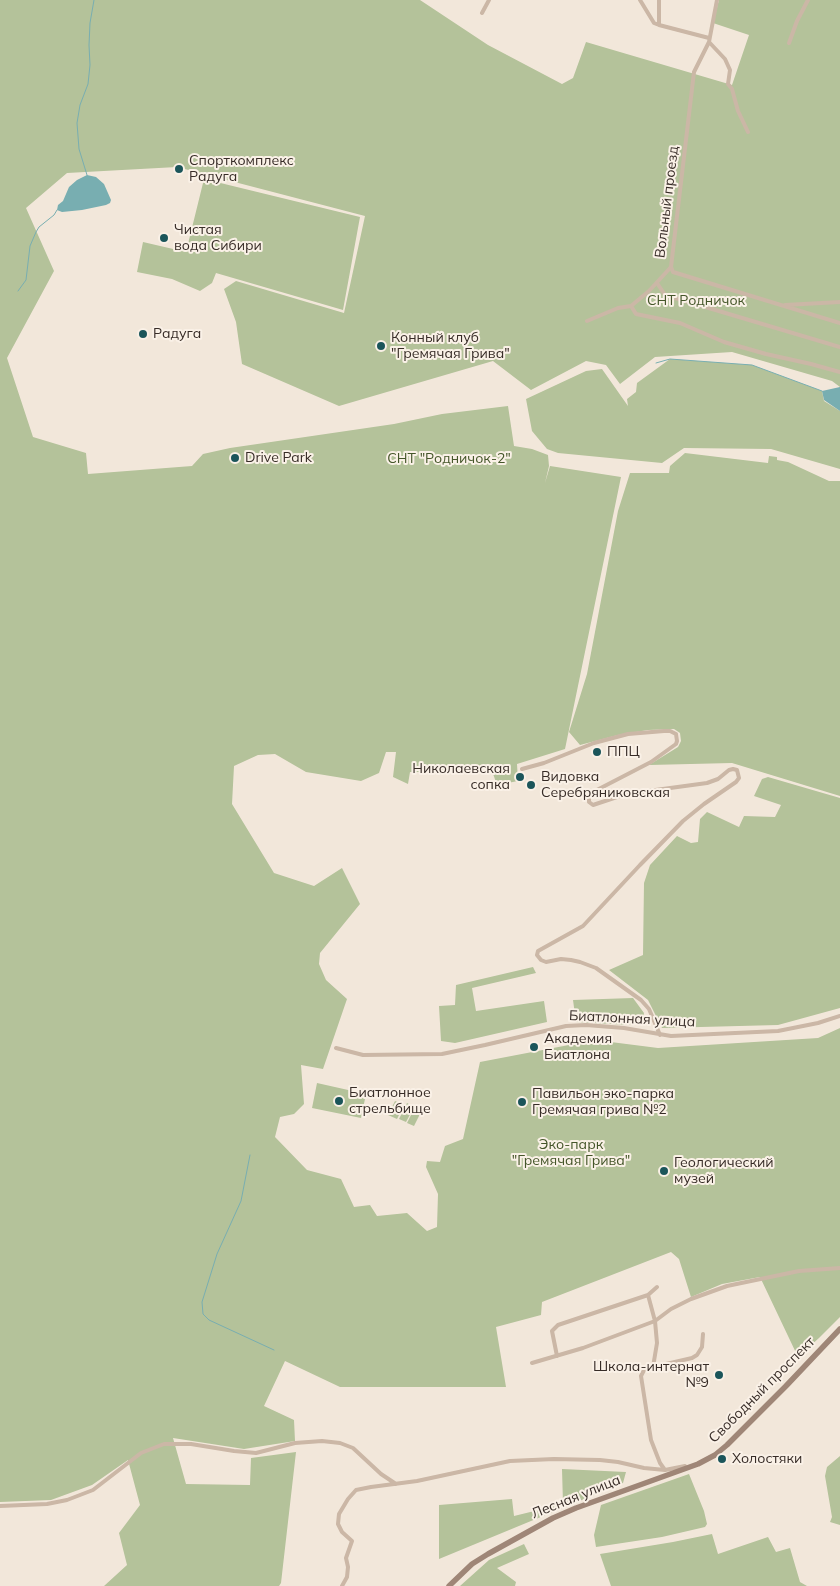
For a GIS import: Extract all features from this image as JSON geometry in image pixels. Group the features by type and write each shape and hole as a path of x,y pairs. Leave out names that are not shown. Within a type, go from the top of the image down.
{"main road":[{"name":"Свободный проспект","path":"698,1464 715,1455 727,1445 840,1328"},
{"name":"Лесная улица","path":"449,1586 472,1564 553,1518 698,1464"}],"street":[{"path":"482,13 489,0"},
{"path":"640,0 654,23 658,26 709,40 722,55 730,70 728,84 732,89 738,112 748,132"},
{"path":"658,26 659,0"},
{"name":"Вольный проезд","path":"587,321 618,308 631,306 657,283 671,267 694,72 709,40 716,0"},
{"path":"789,43 808,0"},
{"path":"671,267 673,272 840,324"},
{"path":"657,283 666,295 840,347"},
{"path":"781,305 840,302"},
{"path":"631,306 636,314 680,323 724,342 840,372"},
{"path":"522,769 544,763 594,743 628,734 664,730 676,734 676,744 651,762 593,792 589,796 588,802 593,805 626,794 708,783 718,779 729,770 737,770 739,778 736,782 704,804 684,821 640,864 583,926 538,951 537,955 540,960 546,962 561,959 571,960 596,968 641,1000 649,1009 660,1035"},
{"name":"Биатлонная улица","path":"336,1048 363,1055 442,1054 566,1026 586,1025 624,1028 671,1036 778,1030 818,1023 840,1016"},
{"path":"532,1363 583,1348 655,1321 671,1308 727,1286 799,1271 840,1268"},
{"path":"557,1356 552,1331 558,1325 648,1295 657,1287"},
{"path":"648,1295 655,1321 657,1343 653,1367"},
{"path":"665,1470 660,1464 651,1440 641,1376 644,1370 692,1358 697,1355 702,1347 703,1334"},
{"path":"0,1506 47,1504 66,1500 93,1490 141,1453 164,1444 191,1444 256,1453 302,1442 322,1441 340,1443 353,1448 381,1474 396,1484"},
{"path":"342,1586 347,1577 348,1567 346,1558 352,1541 342,1532 338,1524 339,1514 356,1490 417,1481 494,1464 528,1460 600,1460 665,1470 698,1464"}],"green space":[{"path":"0,0 420,0 488,45 562,84 573,78 586,42 732,85 749,35 713,23 719,0 840,0 840,387 832,381 732,352 655,357 620,384 606,365 586,361 531,390 493,361 339,406 242,364 236,322 224,289 236,281 344,313 365,216 177,167 67,173 26,208 54,271 7,358 33,437 86,453 88,474 192,466 203,454 230,448 394,424 442,414 508,406 514,446 532,449 548,455 549,466 545,483 550,466 621,477 565,749 517,764 518,781 497,785 491,768 455,772 410,772 408,784 393,777 396,752 386,752 379,773 361,781 306,772 275,754 258,755 234,766 232,804 274,873 314,886 342,868 360,904 320,953 319,964 326,980 347,999 323,1069 301,1065 304,1104 294,1114 280,1117 275,1137 307,1170 341,1179 354,1207 370,1205 377,1216 407,1213 427,1231 437,1227 438,1194 426,1167 427,1161 440,1162 445,1146 463,1139 480,1062 595,1040 658,1048 818,1038 840,1028 840,1317 819,1338 798,1357 760,1277 722,1284 691,1297 679,1259 671,1252 542,1302 541,1315 496,1327 506,1387 340,1387 285,1361 264,1406 294,1420 295,1441 244,1449 173,1438 186,1484 250,1485 251,1458 296,1452 281,1583 279,1586 104,1586 127,1565 119,1533 140,1505 128,1460 92,1485 51,1500 0,1502"},
{"path":"204,179 360,217 343,310 216,273 212,283 200,291 172,279 137,272 143,242 186,252"},
{"path":"670,359 752,365 822,391 824,401 840,411 840,469 771,449 684,448 662,463 558,453 547,449 532,431 526,399 586,371 602,369 628,406 627,399 636,392 637,383"},
{"path":"685,453 768,463 769,456 777,457 777,460 788,462 829,481 840,481 840,796 732,763 649,765 678,747 681,741 680,733 674,729 648,730 618,735 580,745 569,732 587,674 618,511 630,473 669,473 670,466"},
{"path":"768,777 840,798 840,1008 778,1025 662,1028 648,1000 609,970 643,955 644,883 650,865 677,836 691,843 698,842 700,819 707,812 739,827 744,816 775,817 781,805 754,796 762,779"},
{"path":"533,967 536,973 472,988 476,1011 544,1001 547,1022 455,1043 441,1041 439,1006 455,1005 456,985"},
{"path":"633,998 644,1013 643,1018 629,1025 576,1022 573,1000"},
{"name":"Биатлонное стрельбище","path":"317,1083 366,1094 361,1118 312,1108"},
{"path":"395,1101 404,1105 397,1119 388,1115"},
{"path":"407,1103 414,1107 406,1122 399,1119"},
{"path":"415,1107 422,1110 414,1126 407,1123"},
{"path":"840,1456 840,1525 830,1522 832,1517 825,1476 827,1467"},
{"path":"562,1469 626,1472 623,1483 439,1559 439,1505 512,1499 514,1516 563,1504"},
{"path":"689,1474 704,1511 707,1524 705,1527 662,1537 596,1547 594,1535 601,1505"},
{"path":"712,1534 718,1554 768,1537 776,1552 790,1548 800,1582 807,1586 611,1586 600,1554 673,1542"},
{"path":"524,1544 529,1554 497,1568 516,1582 515,1586 460,1586 489,1560"}],"water":[{"path":"87,175 96,177 104,184 111,200 110,203 82,210 62,212 57,210 69,187"},
{"path":"840,387 840,411 824,400 822,391"}],"waterway":[{"path":"87,175 79,149 77,123 80,105 88,84 90,23 94,0"},
{"path":"18,291 26,280 30,246 36,232 57,210"},
{"path":"656,363 670,359 752,365 822,391"},
{"path":"250,1155 241,1201 217,1254 202,1302 203,1314 209,1320 274,1350"}],"place":[{"name":"Спорткомплекс Радуга","path":"179,169"},
{"name":"Чистая вода Сибири","path":"164,238"},
{"name":"Радуга","path":"143,334"},
{"name":"Конный клуб \"Гремячая Грива\"","path":"381,346"},
{"name":"Drive Park","path":"235,458"},
{"name":"ППЦ","path":"597,752"},
{"name":"Николаевская сопка","path":"520,777"},
{"name":"Видовка Серебряниковская","path":"531,785"},
{"name":"Академия Биатлона","path":"534,1047"},
{"name":"Биатлонное стрельбище","path":"339,1101"},
{"name":"Павильон эко-парка Гремячая грива №2","path":"522,1102"},
{"name":"Геологический музей","path":"664,1171"},
{"name":"Школа-интернат №9","path":"719,1375"},
{"name":"Холостяки","path":"722,1459"}],"park label":[{"name":"СНТ Родничок","path":"696,301"},
{"name":"СНТ \"Родничок-2\"","path":"449,459"},
{"name":"Эко-парк \"Гремячая Грива\"","path":"571,1154"}]}
